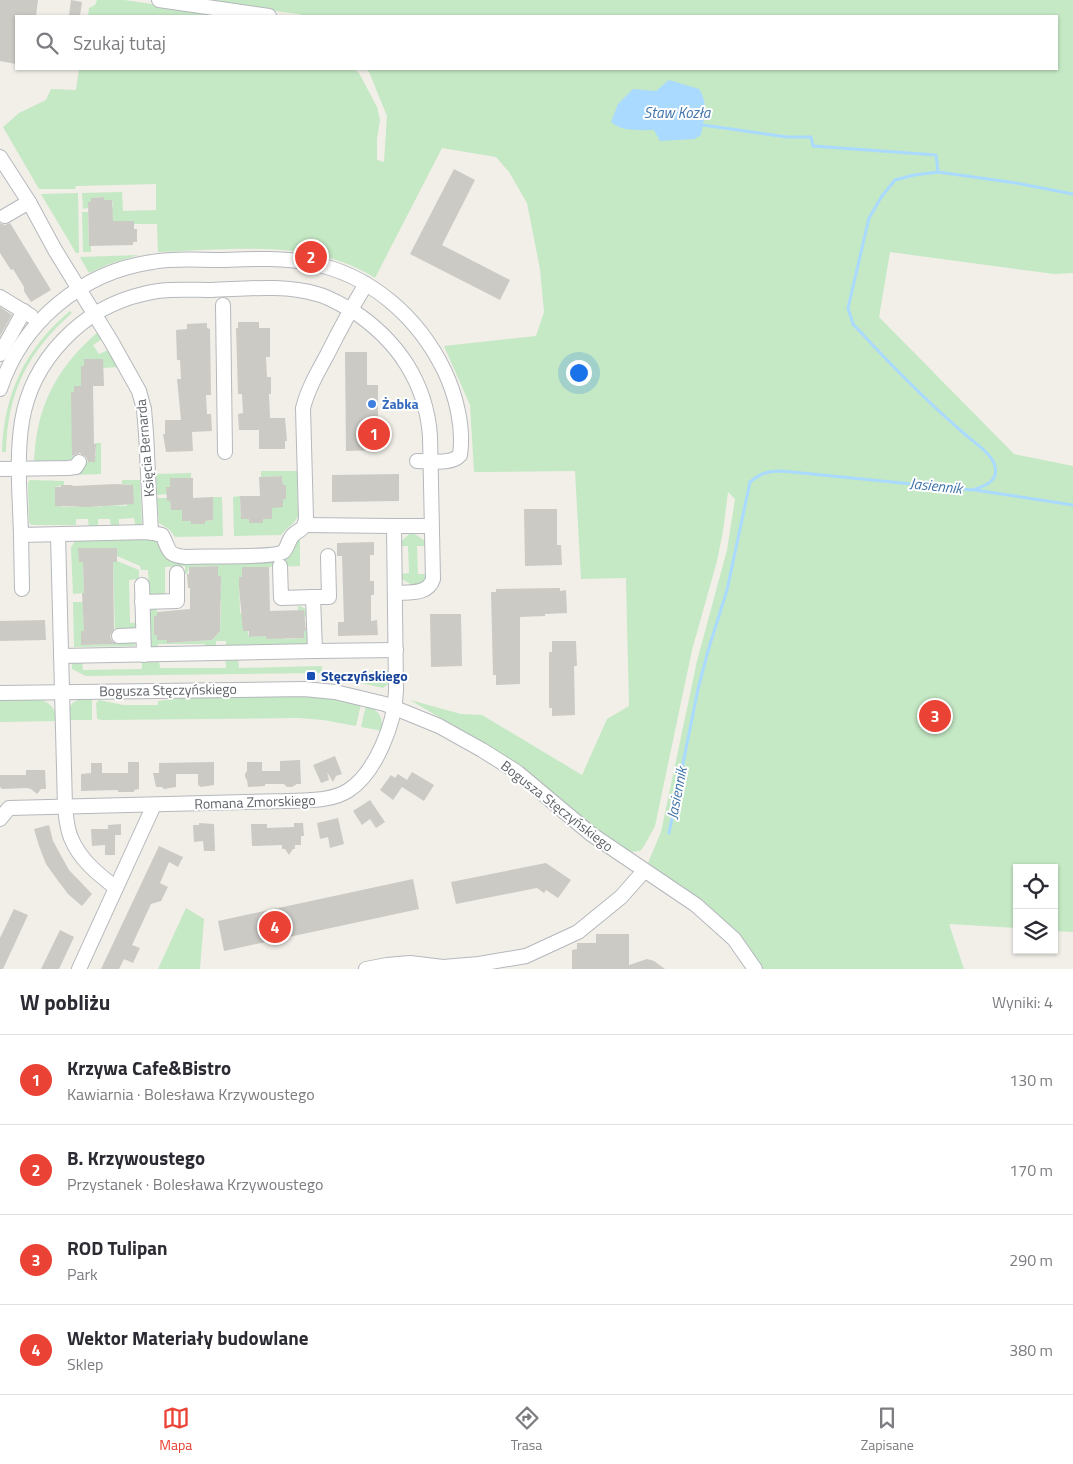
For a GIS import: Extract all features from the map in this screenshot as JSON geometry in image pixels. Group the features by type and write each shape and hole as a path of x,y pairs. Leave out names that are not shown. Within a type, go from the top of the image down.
{"street":[{"path":"159,0 262,15"},
{"name":"Księcia Bernarda","path":"0,157 29,202 132,378 142,400 149,467 151,533"},
{"path":"5,216 29,202"},
{"path":"0,389 20,346 39,321 66,298 101,277 138,264 153,261 277,259 310,262 342,272 366,284 396,305 421,332 436,355 449,381 458,414 460,455 451,461 424,461"},
{"path":"305,525 303,408 308,392 366,284"},
{"path":"22,589 20,470 22,422 37,376 47,360 69,333 94,314 132,297 150,292 274,288 317,294 351,310 384,334 402,356 417,381 429,421 424,461 431,526 433,579 432,584 423,591 395,593"},
{"path":"0,297 39,321"},
{"path":"223,305 225,452"},
{"path":"0,354 24,312"},
{"path":"0,469 73,468 79,462"},
{"path":"21,535 151,533 162,535 168,551 174,556 260,555 283,552 293,535 305,525 431,526"},
{"name":"Romana Zmorskiego","path":"0,819 9,808 323,799 348,790 370,769 386,735 395,708 394,526"},
{"path":"58,535 65,807 70,838 89,866 116,888"},
{"path":"280,566 281,598 329,597 328,556"},
{"path":"142,602 177,601 177,573"},
{"path":"142,585 144,655"},
{"path":"313,597 315,651"},
{"path":"119,636 143,635"},
{"path":"61,656 396,650"},
{"name":"Bogusza Stęczyńskiego","path":"0,693 304,689 335,692 364,698 395,708 439,726 517,772 591,834 696,905 734,939 756,969"},
{"path":"78,969 154,805"},
{"path":"366,969 410,963 443,967 479,964 526,956 578,932 621,897 644,871"}],"green space":[{"path":"97,0 124,0 227,15 88,15 89,8 95,5"},
{"path":"191,0 1073,0 1073,273 1054,274 890,252 879,317 1014,454 1073,466 1073,932 1058,931 1058,864 1013,864 1013,928 949,924 964,969 763,969 738,938 710,911 648,863 661,832 697,661 727,550 735,499 728,492 717,561 692,650 655,826 640,851 630,852 602,836 518,764 410,700 461,714 482,715 582,775 607,719 629,706 626,578 581,579 575,471 474,472 470,405 444,346 536,336 544,312 540,269 527,203 509,172 496,157 442,148 375,278 351,265 325,257 298,252 242,249 158,252 157,224 134,224 134,221 127,221 112,226 110,208 113,207 112,200 104,200 104,197 91,198 91,202 88,202 88,208 83,209 82,193 122,192 123,211 156,210 156,184 76,186 75,189 39,189 3,127 19,113 46,100 51,89 76,90 79,70 355,70 359,73 377,107 380,120 377,139 377,160 384,162 387,116 367,70 1058,70 1058,15 300,15"},
{"path":"78,193 79,253 76,253 41,194"},
{"path":"82,212 88,212 89,246 91,246 91,252 83,252"},
{"path":"139,255 109,264 89,273 80,257"},
{"path":"70,311 72,313 43,342 23,375 11,411 7,431 6,452 2,452 7,410 20,374 29,357 41,341"},
{"path":"98,332 102,339 93,345 99,354 108,350 118,367 103,368 103,359 84,360 84,366 81,366 85,386 74,386 72,456 75,456 76,462 34,466 38,426 50,392 70,361"},
{"path":"94,443 101,443 101,474 74,475 80,471 85,462 95,462 96,444"},
{"path":"261,471 297,471 298,516 281,535 234,536 233,497 240,496 241,519 249,519 249,523 263,523 263,519 272,519 270,507 283,507 283,499 286,498 286,485 283,485 282,476 261,477"},
{"path":"191,473 191,478 170,487 167,494 157,495 156,474"},
{"path":"30,480 64,481 64,485 55,487 55,506 101,507 101,505 127,506 127,504 133,504 133,485 122,484 122,480 140,480 142,525 135,525 134,518 119,519 119,528 111,528 110,519 98,519 98,528 89,528 88,519 76,519 76,525 31,525 29,522 28,483"},
{"path":"213,497 222,497 223,536 175,537 170,530 159,523 157,498 167,498 167,501 170,501 171,510 182,509 192,524 205,524 205,521 213,520"},
{"path":"412,532 425,541 426,546 417,546 418,574 427,574 423,581 414,586 402,579 400,574 409,573 408,546 399,546 399,543"},
{"path":"300,537 300,566 242,568 242,577 239,577 240,613 243,613 249,637 266,636 267,639 275,639 275,636 286,639 303,638 304,631 307,631 306,617 304,617 303,610 298,610 298,606 304,608 310,621 308,645 226,651 226,641 216,641 216,651 205,651 205,644 158,644 158,652 150,650 149,616 152,607 157,607 157,616 154,616 154,635 157,635 157,640 167,640 167,643 212,640 220,631 221,601 219,601 219,590 221,590 221,576 218,576 218,566 189,567 187,574 185,574 185,566 165,567 165,597 151,597 148,570 141,570 140,566 117,556 116,548 79,548 79,562 83,562 84,593 73,594 71,547 76,540 156,539 162,548 282,558"},
{"path":"117,561 139,570 139,579 129,580 130,623 141,622 139,628 115,631 113,562"},
{"path":"73,602 83,602 84,631 81,631 81,645 119,644 119,642 135,640 137,642 134,646 74,647"},
{"path":"225,658 238,659 239,668 322,666 322,673 86,676 72,669 72,661 82,661 83,670 142,669 142,659 159,660 160,668 226,668"},
{"path":"388,671 388,684 383,688 322,673"},
{"path":"297,695 332,698 361,704 356,726 299,718 97,719 96,703 99,700 123,705 158,705 158,701 191,697"},
{"path":"92,698 92,720 68,720 69,709 74,702"},
{"path":"0,699 42,700 53,708 57,721 0,722"},
{"path":"366,705 374,709 379,715 382,722 382,731 361,727"},
{"path":"186,908 204,919 200,969 158,969"}],"water":[{"name":"Staw Kozła","path":"669,80 699,89 705,106 701,135 694,139 660,141 654,130 626,129 611,122 618,104 633,89 656,91"}],"building":[{"path":"0,0 38,0 36,15 15,15 15,64 0,61"},
{"path":"71,0 82,2 80,15 69,15"},
{"path":"454,169 475,180 442,245 510,280 500,300 410,254"},
{"path":"104,197 104,200 112,200 113,221 134,221 134,229 137,229 137,242 133,242 133,245 89,246 88,202 91,202 91,198"},
{"path":"0,223 5,225 10,223 51,290 31,302 13,269 11,270 0,253"},
{"path":"0,307 12,315 0,336"},
{"path":"238,322 259,322 259,328 270,328 270,357 266,357 267,377 271,377 271,394 269,394 270,418 285,418 287,441 285,441 285,449 259,449 259,430 239,430 238,414 243,413 242,394 238,394 236,328 238,328"},
{"path":"207,323 207,328 210,329 211,395 206,395 207,414 211,414 212,431 192,432 193,451 166,452 163,434 165,434 165,420 181,420 177,379 181,379 180,360 177,360 176,330 187,329 187,324"},
{"path":"345,352 367,352 367,385 378,385 378,450 346,451"},
{"path":"84,359 103,359 104,386 93,386 95,462 88,462 86,457 80,453 72,456 71,392 74,392 74,386 81,386 81,366 84,366"},
{"path":"399,474 399,501 332,502 332,475"},
{"path":"282,476 283,485 286,485 286,499 283,499 283,507 272,508 272,519 263,519 263,523 249,523 249,519 241,519 240,496 260,496 259,477"},
{"path":"170,478 193,478 193,498 213,497 213,520 205,521 205,524 191,524 191,521 182,521 182,510 171,510 170,501 167,501 166,487 170,487"},
{"path":"61,485 133,485 134,504 89,507 55,506 55,487 61,487"},
{"path":"524,509 557,509 557,545 561,545 562,565 525,566"},
{"path":"374,542 374,555 370,555 370,581 374,581 374,595 371,595 371,621 377,620 378,635 338,636 338,622 344,622 342,556 337,556 337,543"},
{"path":"78,548 117,548 117,562 113,562 114,629 110,636 112,641 118,644 81,645 81,631 84,631 82,593 84,593 83,562 79,562"},
{"path":"218,566 218,576 221,576 220,631 212,640 167,643 167,640 157,640 157,635 154,635 154,616 157,616 157,612 190,609 190,588 188,588 187,574 189,574 189,567"},
{"path":"242,567 269,567 270,611 304,610 306,631 304,631 304,638 266,639 266,636 249,637 249,631 243,631 239,587"},
{"path":"560,588 560,591 566,590 567,613 520,617 520,684 496,685 496,675 493,675 491,592 496,592 496,589"},
{"path":"430,614 461,614 462,666 431,667"},
{"path":"45,620 46,640 0,641 0,621"},
{"path":"552,641 576,641 577,666 574,666 575,715 552,716 552,708 549,708 549,652 552,652"},
{"path":"335,756 342,774 336,776 333,782 327,772 329,780 321,783 313,765"},
{"path":"300,760 301,784 292,787 287,787 284,784 265,784 265,786 248,787 245,777 247,762 262,762 262,771 280,771 280,761"},
{"path":"128,762 139,762 139,789 134,790 134,792 118,792 118,790 81,791 81,774 91,773 91,763 102,763 102,773 128,773"},
{"path":"214,762 214,785 201,787 198,785 198,774 176,774 176,787 164,789 156,787 153,773 159,773 159,763"},
{"path":"26,770 45,770 46,789 41,789 37,794 27,788 2,789 0,787 0,775 26,775"},
{"path":"412,772 434,785 424,801 402,787 393,800 380,790 391,775 395,778 398,774 407,780"},
{"path":"370,800 385,822 376,828 370,819 362,825 353,811"},
{"path":"338,818 344,844 330,848 328,837 320,839 317,823"},
{"path":"199,823 214,824 215,851 204,851 203,841 194,842 193,825 199,825"},
{"path":"294,823 303,823 304,836 301,836 301,845 295,845 295,849 289,855 285,849 282,849 282,845 252,846 251,824 267,824 267,828 294,827"},
{"path":"121,824 121,835 115,835 115,855 105,855 105,845 92,846 91,829 108,829 108,825"},
{"path":"49,825 53,841 69,870 92,894 82,906 68,894 46,864 34,829"},
{"path":"159,846 183,857 178,867 169,862 160,883 168,887 161,901 151,904 132,945 140,948 133,963 124,959 119,969 101,969"},
{"path":"546,863 571,880 558,898 546,890 544,893 537,888 456,904 451,882"},
{"path":"413,879 419,909 224,951 218,921"},
{"path":"14,909 28,915 3,969 0,969 0,938"},
{"path":"60,930 74,937 59,969 41,969"},
{"path":"596,934 629,934 629,965 647,959 654,961 665,969 572,969 572,950 577,949 577,943 596,943"}],"waterway":[{"path":"703,125 787,137 811,137 813,146 936,155 938,172"},
{"name":"Jasiennik","path":"669,833 698,689 727,590 750,482 765,473 782,471 972,490 989,483 995,476 995,466 987,453 923,396 853,324 848,308 869,218 882,196 895,180 938,172 1016,183 1073,194"},
{"path":"975,490 1073,505"}],"place":[{"name":"B. Krzywoustego","path":"311,257"},
{"name":"Żabka","path":"372,404"},
{"name":"Krzywa Cafe&Bistro","path":"374,434"},
{"name":"Stęczyńskiego","path":"311,676"},
{"name":"ROD Tulipan","path":"935,716"},
{"name":"Wektor Materiały budowlane","path":"275,927"}]}
